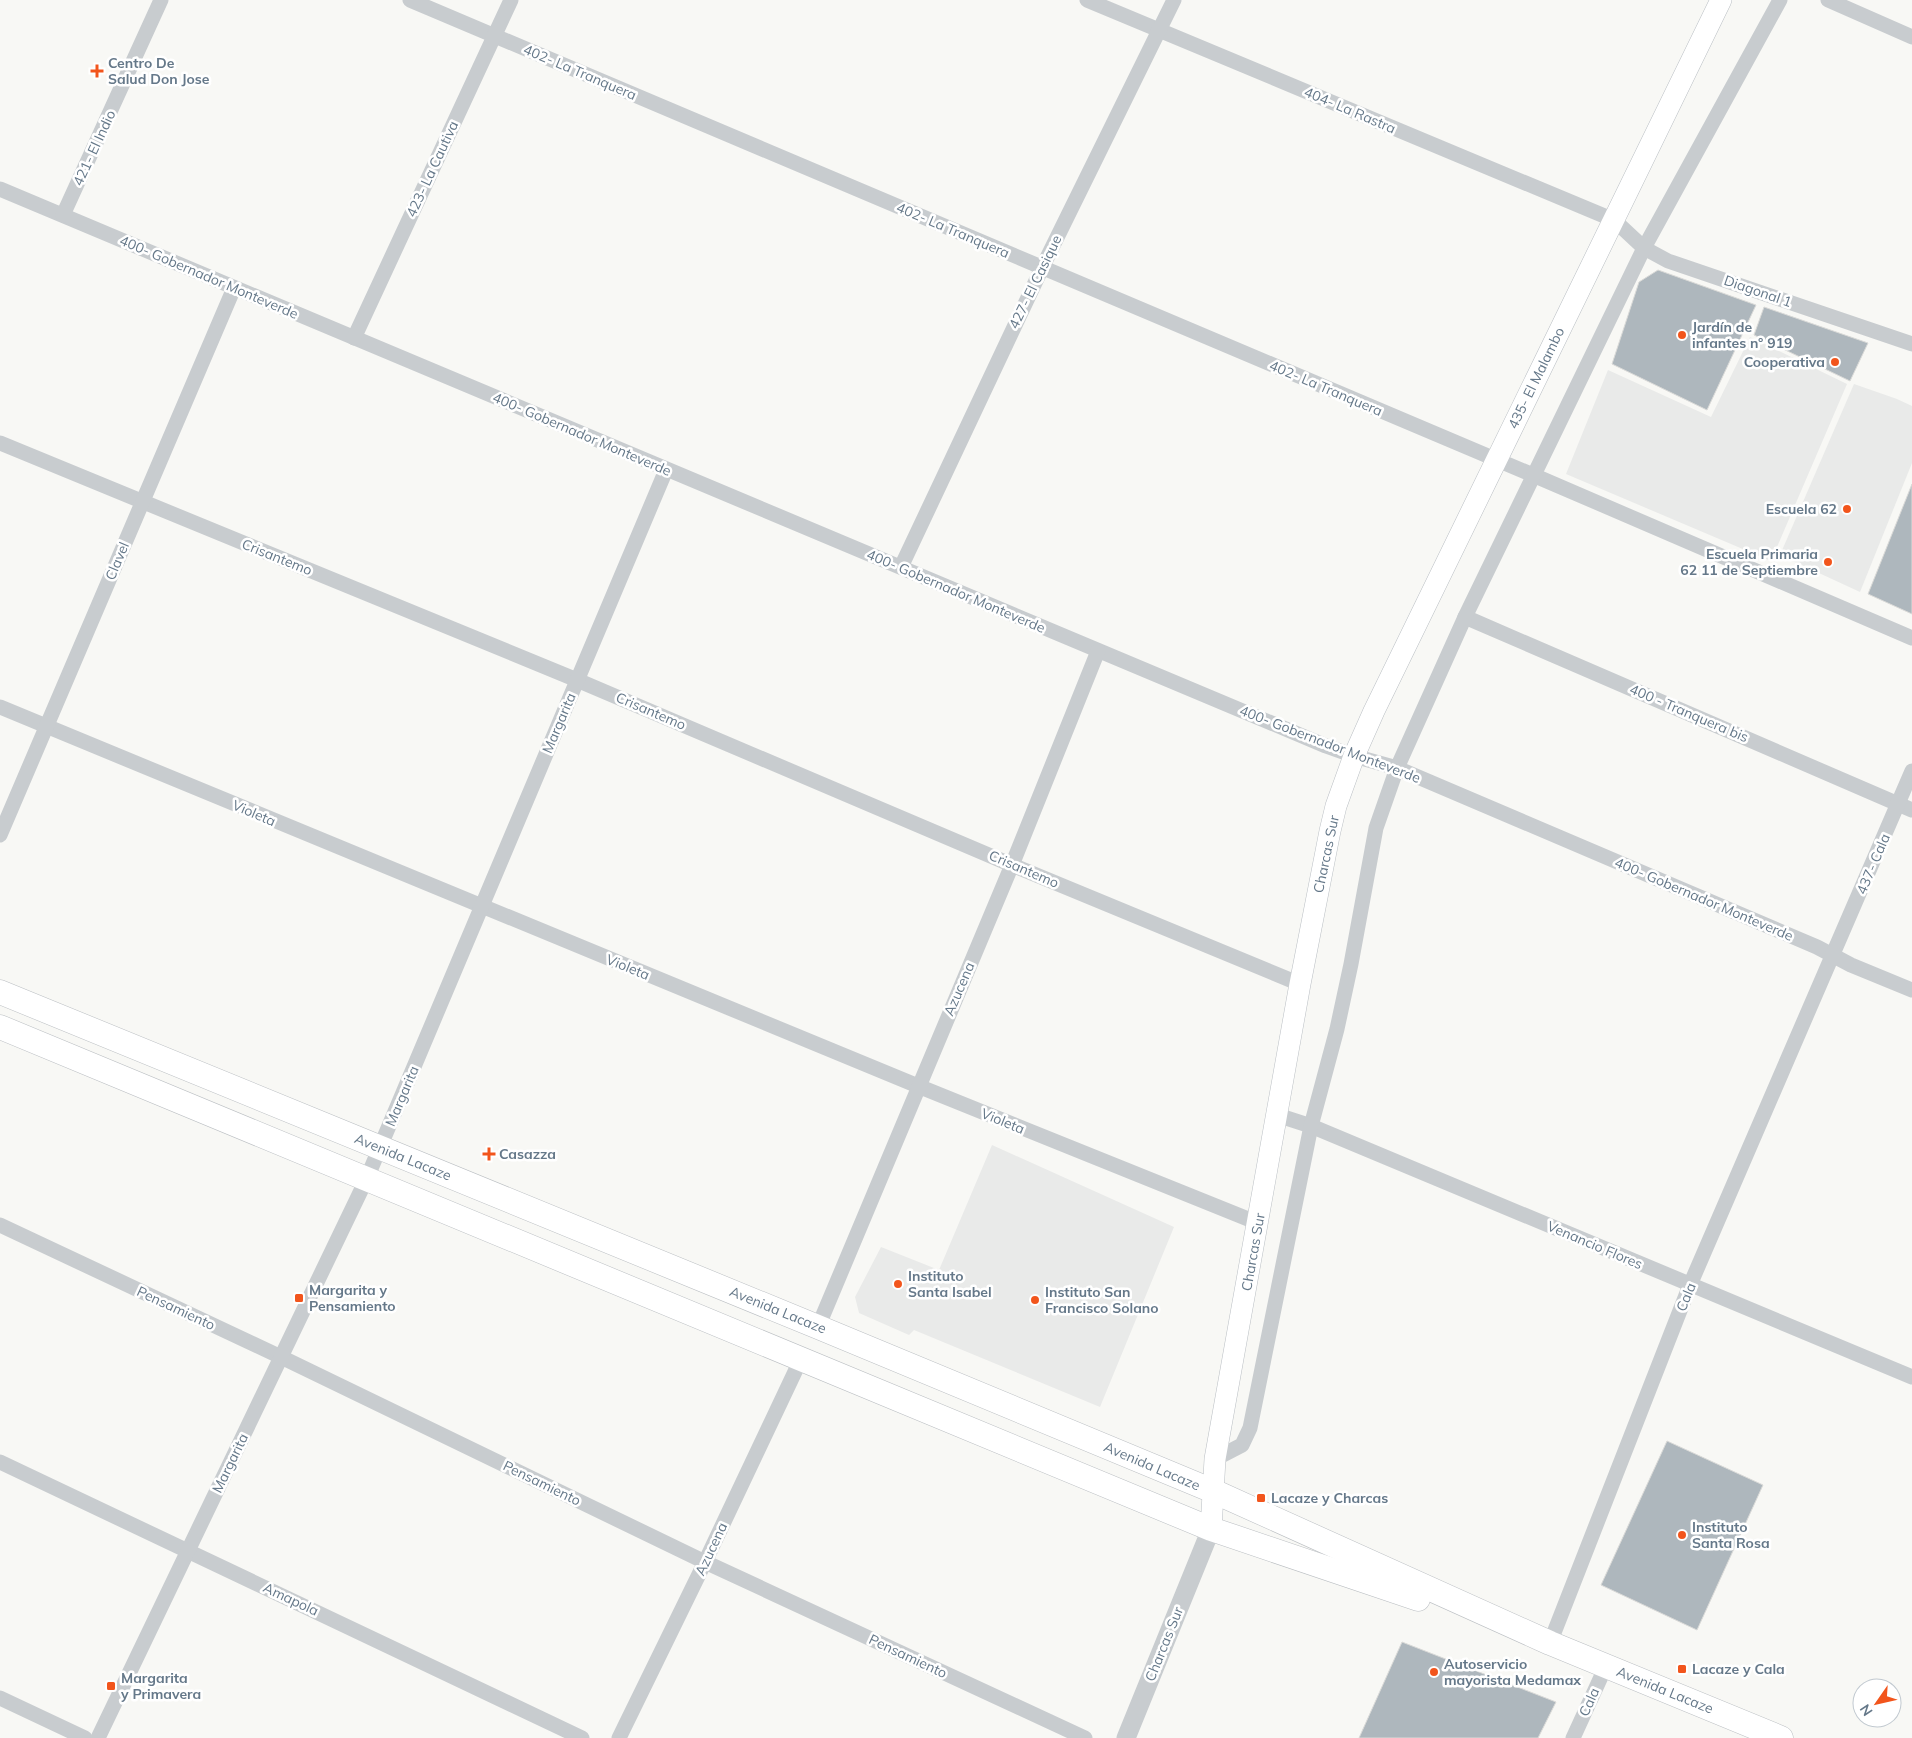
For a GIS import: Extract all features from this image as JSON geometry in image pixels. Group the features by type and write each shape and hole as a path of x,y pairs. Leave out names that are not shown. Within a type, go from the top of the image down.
{"main road":[{"name":"435- El Malambo","path":"1354,756 1374,711 1721,0"},
{"name":"Charcas Sur","path":"1211,1529 1215,1459 1300,984 1330,831 1336,806 1354,756"},
{"name":"Avenida Lacaze","path":"0,992 818,1327 1213,1492 1550,1643 1780,1738"},
{"name":"Avenida Lacaze","path":"0,1027 1211,1529 1550,1643"},
{"path":"367,1178 394,1172 409,1174 500,1206 731,1302 818,1327"}],"street":[{"name":"421- El Indio","path":"63,215 161,0"},
{"name":"402- La Tranquera","path":"410,0 1533,475"},
{"name":"423- La Cautiva","path":"354,338 511,0"},
{"name":"404- La Rastra","path":"1087,0 1614,220"},
{"name":"427- El Casique","path":"901,567 1042,268 1174,0"},
{"path":"1215,1459 1242,1445 1250,1428 1311,1126 1337,1029 1351,964 1376,828 1397,768 1465,617 1644,248 1780,0"},
{"path":"1828,0 1912,37"},
{"name":"400- Gobernador Monteverde","path":"0,188 1098,651 1354,756 1397,768 1799,939 1833,956 1912,990"},
{"name":"Diagonal 1","path":"1614,220 1644,248 1668,260 1912,344"},
{"name":"Clavel","path":"0,835 234,288"},
{"name":"Crisantemo","path":"0,443 577,680 1012,865 1300,984"},
{"name":"Margarita","path":"98,1738 367,1178 666,470"},
{"path":"1533,475 1912,638"},
{"name":"400 - Tranquera bis","path":"1465,617 1905,807"},
{"name":"Azucena","path":"818,1327 1012,865 1098,651"},
{"name":"Violeta","path":"0,707 918,1086 1258,1223"},
{"name":"437- Cala","path":"1833,956 1905,807 1912,771"},
{"name":"Cala","path":"1550,1643 1690,1285 1833,956"},
{"name":"Venancio Flores","path":"1277,1115 1311,1126 1912,1377"},
{"name":"Pensamiento","path":"0,1225 705,1562 1085,1738"},
{"name":"Azucena","path":"619,1738 801,1359"},
{"name":"Amapola","path":"0,1462 582,1738"},
{"name":"Charcas Sur","path":"1126,1738 1211,1529"},
{"name":"Cala","path":"1573,1738 1606,1666"},
{"path":"0,1698 85,1738"}],"shaded area":[{"path":"1750,337 1847,384 1771,561 1566,474 1608,370 1711,417"},
{"name":"Escuela 62","path":"1854,384 1912,406 1912,463 1860,592 1780,555"},
{"name":"Instituto San Francisco Solano","path":"992,1145 1174,1227 1100,1407 914,1330 909,1335 859,1313 855,1297 881,1247 939,1270"}],"building":[{"name":"Jardín de infantes n° 919","path":"1658,270 1756,305 1707,410 1612,364 1639,282"},
{"name":"Cooperativa","path":"1764,307 1868,343 1850,381 1754,335"},
{"path":"1912,484 1912,614 1868,594"},
{"name":"Instituto Santa Rosa","path":"1667,1441 1763,1485 1697,1630 1601,1585"},
{"name":"Autoservicio mayorista Medamax","path":"1402,1642 1556,1702 1538,1738 1359,1738"}],"place":[{"name":"Centro De Salud Don Jose","path":"97,71"},
{"name":"Jardín de infantes n° 919","path":"1682,335"},
{"name":"Cooperativa","path":"1835,362"},
{"name":"Escuela 62","path":"1847,509"},
{"name":"Escuela Primaria 62 11 de Septiembre","path":"1828,562"},
{"name":"Casazza","path":"489,1154"},
{"name":"Instituto Santa Isabel","path":"898,1284"},
{"name":"Margarita y Pensamiento","path":"299,1298"},
{"name":"Instituto San Francisco Solano","path":"1035,1300"},
{"name":"Lacaze y Charcas","path":"1261,1498"},
{"name":"Instituto Santa Rosa","path":"1682,1535"},
{"name":"Lacaze y Cala","path":"1682,1669"},
{"name":"Autoservicio mayorista Medamax","path":"1434,1672"},
{"name":"Margarita y Primavera","path":"111,1686"}]}
